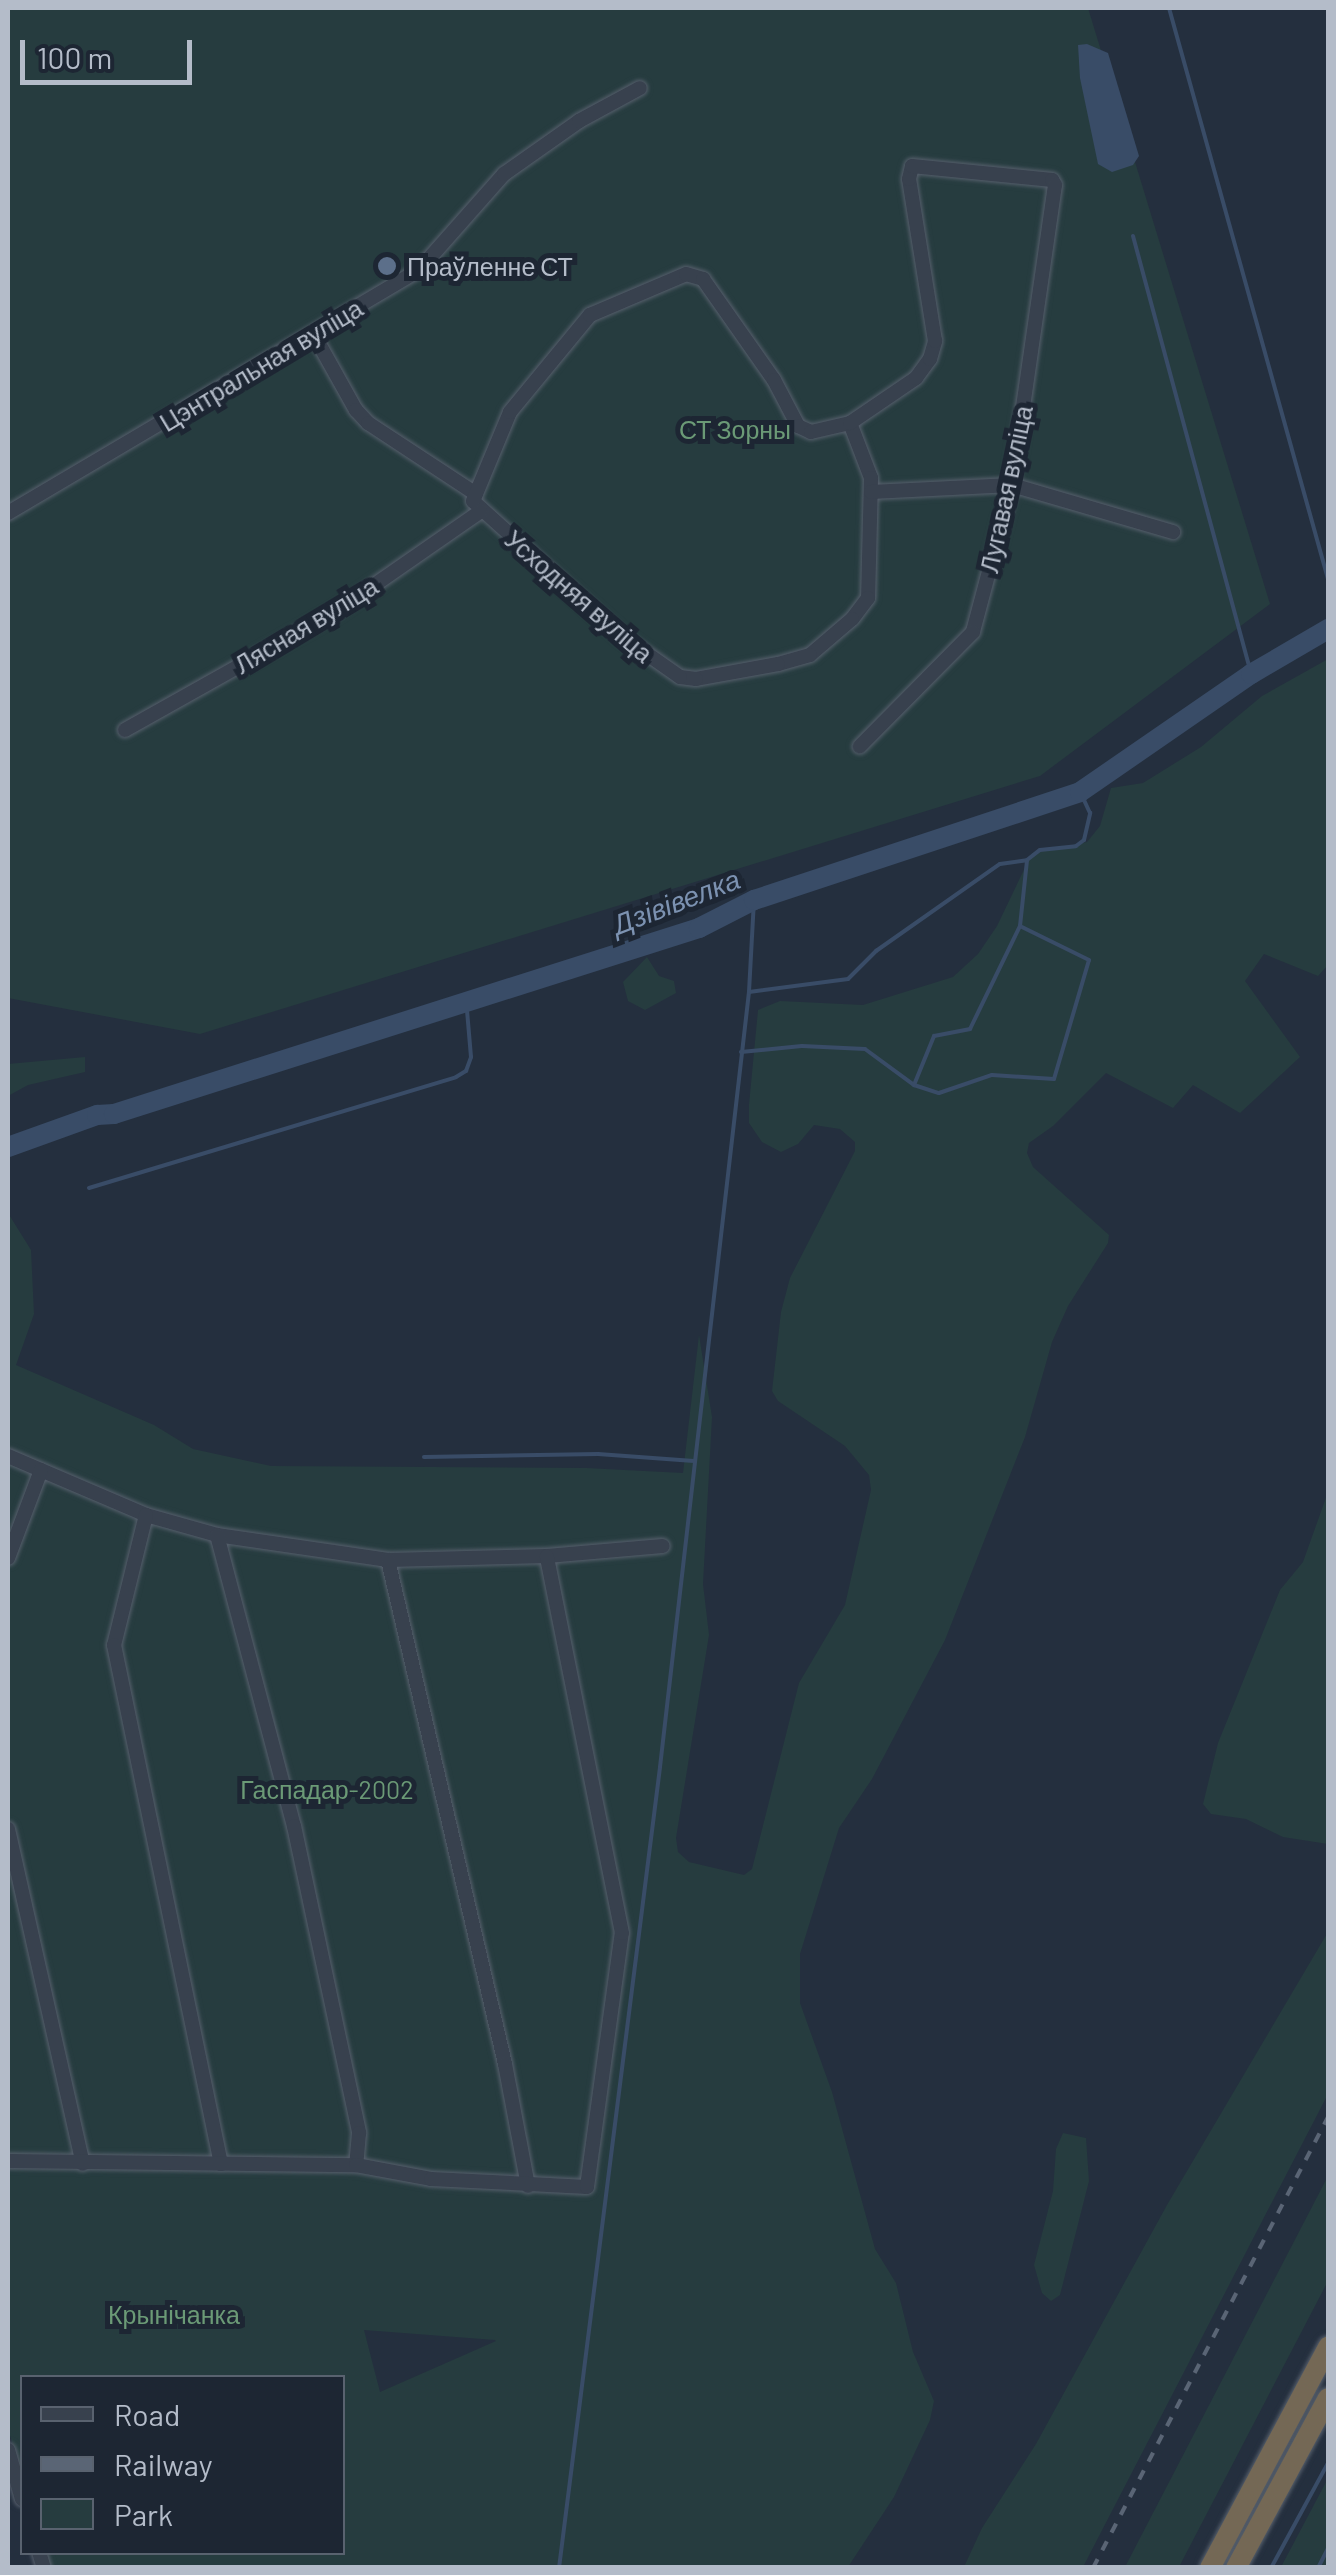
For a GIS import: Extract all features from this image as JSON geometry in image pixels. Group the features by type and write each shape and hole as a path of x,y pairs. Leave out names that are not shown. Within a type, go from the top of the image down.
{"highway":[{"path":"1210,2568 1328,2347"},
{"path":"1236,2568 1328,2398"}],"street":[{"name":"Цэнтральная вуліца","path":"8,513 419,270 504,174 579,121 640,88"},
{"name":"Лугавая вуліца","path":"850,423 916,378 930,359 935,341 909,179 912,166 1046,178 1056,185 1012,486 974,632 860,746"},
{"path":"481,512 474,501 476,494 510,412 590,315 686,274 703,278 774,380 798,426 811,432 850,423 871,492 1012,486 1172,532"},
{"path":"314,334 368,423 476,494"},
{"name":"Усходняя вуліца","path":"481,512 623,636 680,678 696,679 810,655 852,619 868,598 872,580 871,492"},
{"name":"Лясная вуліца","path":"125,730 337,611 481,512"},
{"path":"8,1456 146,1515 218,1535 388,1560 547,1556 663,1546"},
{"path":"8,1558 42,1470"},
{"path":"146,1515 114,1645 221,2164"},
{"path":"218,1535 294,1826 359,2133 356,2165"},
{"path":"8,2161 356,2165 431,2179 588,2187 622,1933 547,1556"},
{"path":"388,1560 505,2064 528,2186"},
{"path":"8,1829 83,2164"},
{"path":"8,2450 20,2492"}],"green space":[{"name":"СТ Зорны","path":"8,8 1088,8 1270,604 1040,776 200,1034 8,998"},
{"path":"1328,659 1328,965 1318,976 1264,954 1245,981 1300,1057 1240,1113 1193,1085 1173,1108 1106,1073 1053,1126 1029,1143 1027,1153 1033,1167 1109,1235 1108,1243 1068,1306 1052,1342 1025,1437 945,1640 872,1779 839,1828 800,1954 800,2003 832,2092 875,2249 896,2283 913,2352 934,2401 930,2420 894,2497 848,2567 51,2567 47,2555 345,2555 345,2375 20,2375 20,2471 8,2428 8,1213 31,1250 34,1314 16,1365 154,1425 193,1449 271,1466 586,1468 683,1473 699,1335 712,1417 703,1584 709,1635 676,1838 678,1852 689,1862 744,1875 752,1869 799,1683 845,1605 871,1490 869,1475 845,1446 778,1401 772,1391 781,1312 790,1278 855,1151 855,1142 840,1129 814,1125 798,1144 781,1152 762,1142 749,1123 758,1010 780,1001 863,1005 953,977 978,954 997,926 1032,853 1087,842 1100,826 1111,788 1143,783 1201,747 1262,696","holes":["364,2330 495,2340 380,2392"]},
{"path":"647,957 659,976 674,981 676,993 645,1010 628,1001 623,982"},
{"path":"85,1057 85,1072 28,1085 8,1096 8,1064"},
{"path":"1328,1492 1328,1844 1283,1837 1246,1819 1211,1814 1203,1804 1218,1743 1280,1590 1303,1562"},
{"path":"1328,1932 1328,2094 1083,2567 964,2567 982,2528 1036,2444 1167,2205"},
{"path":"1063,2133 1086,2138 1089,2181 1060,2295 1051,2301 1042,2293 1034,2265 1053,2191 1056,2149"},
{"path":"1328,2176 1328,2281 1179,2567 1125,2567"},
{"path":"1328,2478 1328,2567 1281,2567 1325,2484"}],"water":[{"path":"1087,44 1108,53 1139,156 1133,165 1112,172 1098,164 1080,78 1078,45"}],"waterway":[{"path":"1169,8 1328,579"},
{"path":"1133,236 1251,674"},
{"name":"Дзівівелка","path":"8,1147 97,1115 114,1114 699,928 754,900 1080,792 1251,674 1328,629"},
{"path":"749,992 848,979 876,951 1000,864 1027,860 1040,850 1076,846 1084,840 1090,813 1080,792"},
{"path":"741,1052 802,1046 865,1049 914,1085 939,1093 992,1075 1054,1079 1089,960 1020,926 1027,860"},
{"path":"559,2568 660,1767 749,992 754,900"},
{"path":"914,1085 934,1036 970,1029 1020,926"},
{"path":"89,1188 456,1077 466,1071 471,1057 466,999"},
{"path":"424,1457 598,1454 694,1461"},
{"path":"1271,2568 1328,2463"},
{"path":"1318,2568 1328,2548"}],"railway":[{"path":"1093,2568 1328,2117"}],"place":[{"name":"Праўленне СТ","path":"387,266"}],"park label":[{"name":"Гаспадар-2002","path":"327,1789"},
{"name":"Крынічанка","path":"174,2314"}]}
